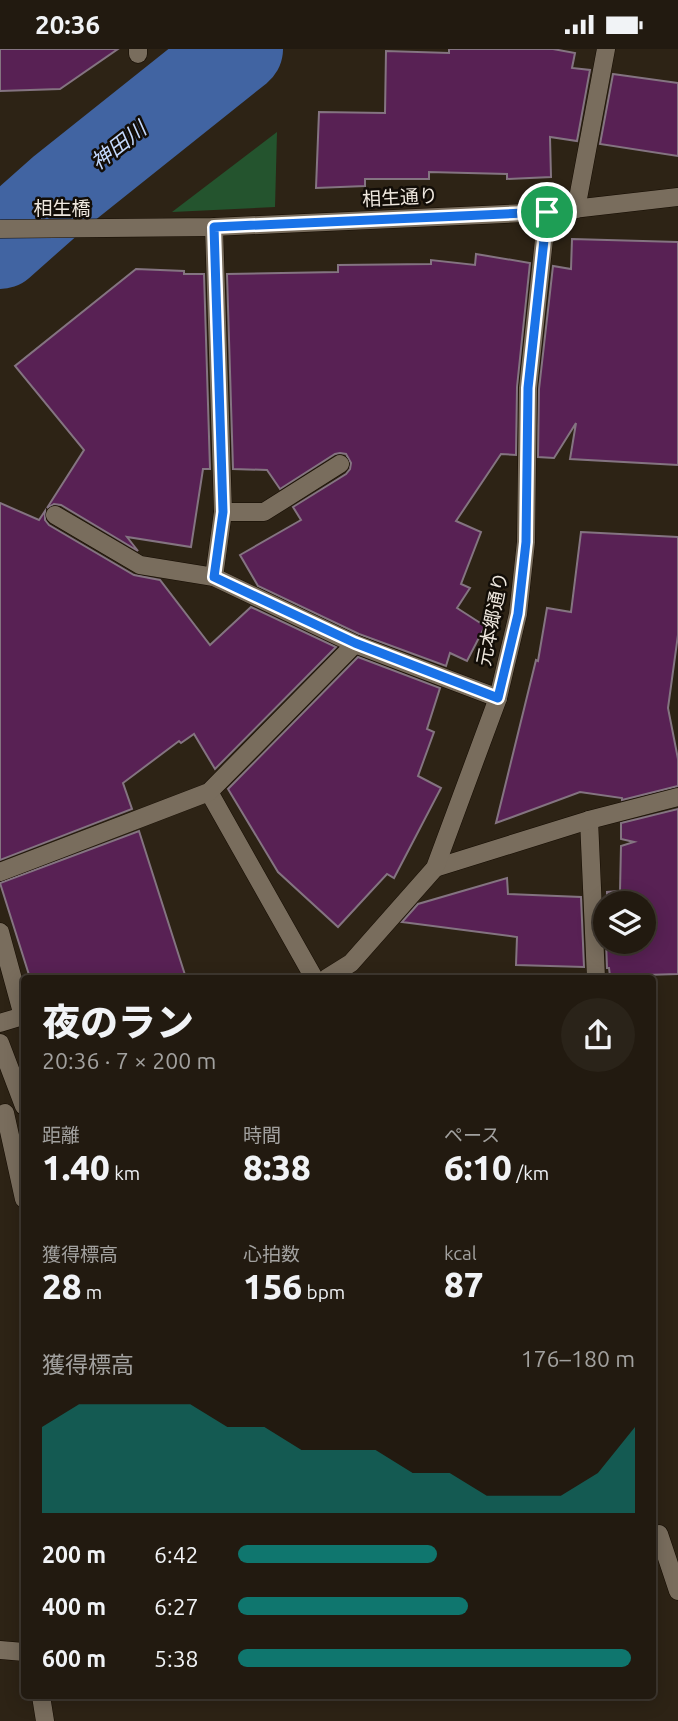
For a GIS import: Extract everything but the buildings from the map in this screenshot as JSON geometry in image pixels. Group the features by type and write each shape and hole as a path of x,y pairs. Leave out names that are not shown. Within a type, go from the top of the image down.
{"street":[{"path":"576,209 606,49"},
{"name":"相生通り","path":"123,229 547,212 678,197"},
{"name":"元本郷通り","path":"351,970 435,868 498,698 518,614 526,542 528,388 547,212"},
{"path":"214,227 223,512 214,577"},
{"name":"相生橋","path":"0,229 123,229"},
{"path":"223,512 264,512 340,464"},
{"path":"55,515 140,565 214,577 355,643 498,698"},
{"path":"0,872 209,792 355,643"},
{"path":"209,792 312,975"},
{"path":"435,868 589,820 678,797"},
{"path":"589,820 596,975"},
{"path":"0,932 21,1009"},
{"path":"0,1023 21,1017"},
{"path":"0,1043 21,1098"},
{"path":"21,1107 3,1114 21,1187"},
{"path":"659,1534 678,1591"},
{"path":"0,1650 21,1652"},
{"path":"41,1699 45,1721"}],"green space":[{"path":"277,132 275,207 172,212"}],"waterway":[{"name":"神田川","path":"0,245 61,191 239,49"}],"route":[{"path":"547,212 528,388 526,542 518,614 498,698 355,643 214,577 223,512 214,227 547,212"}]}
